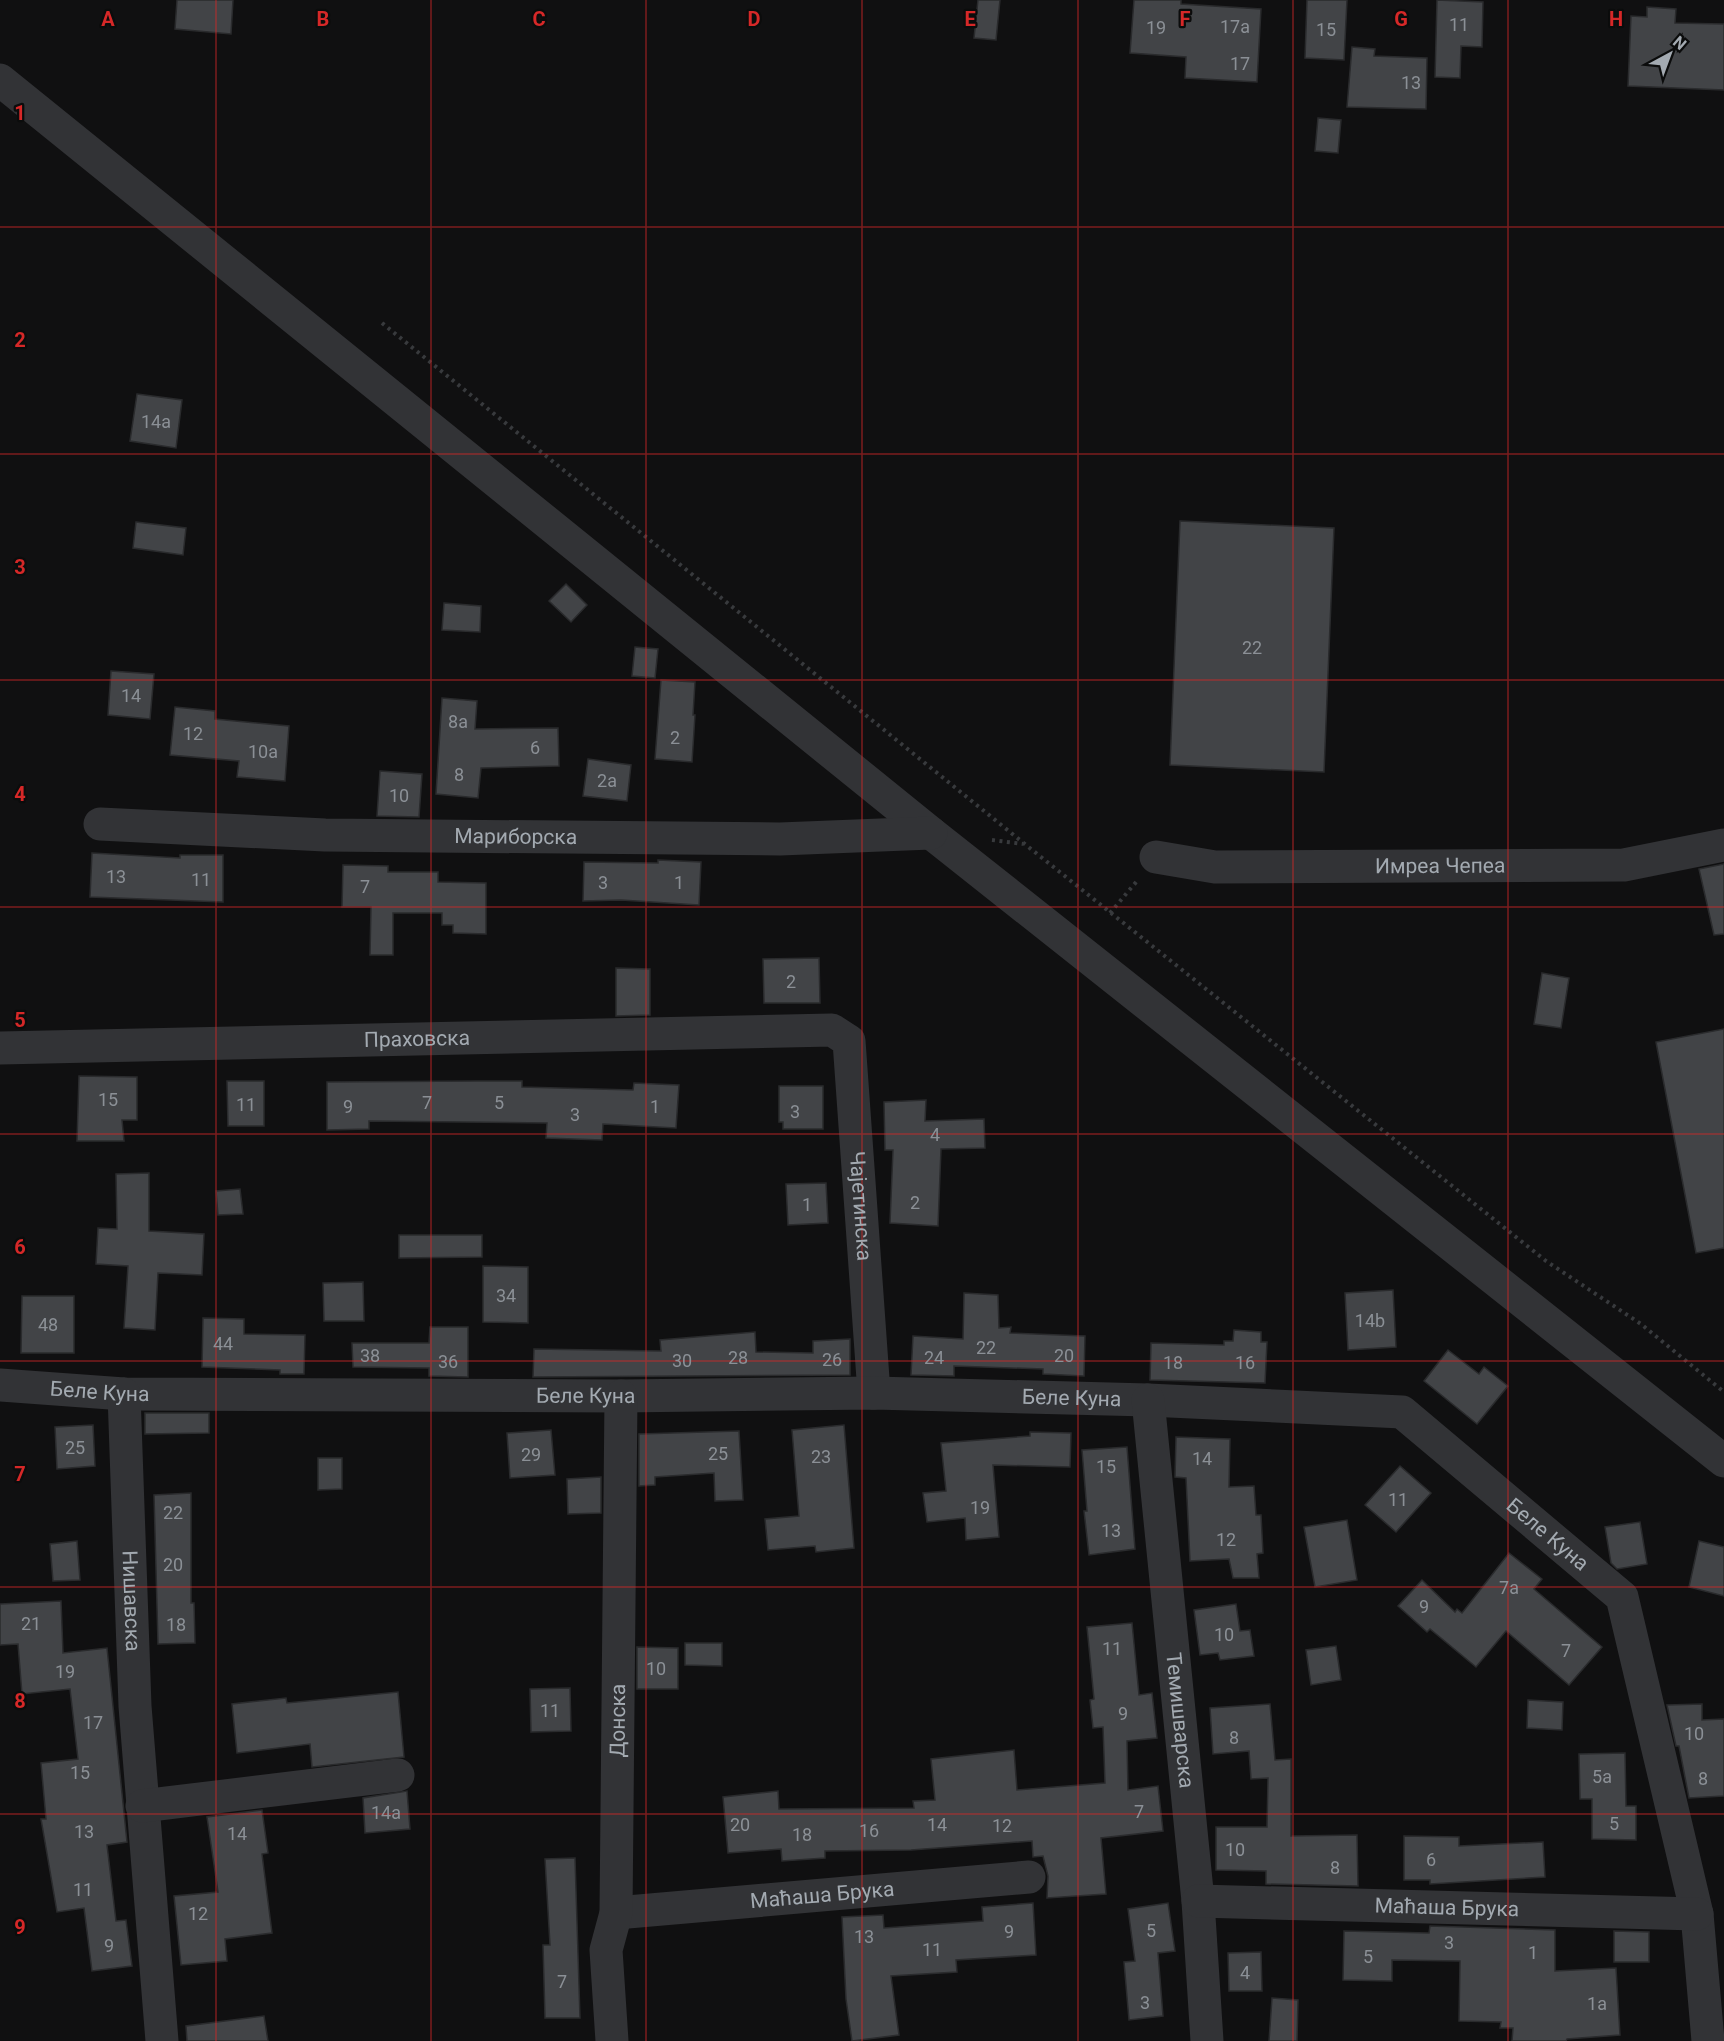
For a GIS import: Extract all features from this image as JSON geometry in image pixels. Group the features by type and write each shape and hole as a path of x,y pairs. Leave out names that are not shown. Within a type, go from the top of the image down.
{"street":[{"path":"0,80 931,833 1724,1461"},
{"name":"Мариборска","path":"100,824 325,835 780,839 931,833"},
{"name":"Имреа Чепеа","path":"1156,857 1215,867 1624,865 1724,845"},
{"name":"Праховска","path":"0,1048 832,1030"},
{"name":"Чајетинска","path":"832,1030 849,1041 874,1392"},
{"name":"Беле Куна","path":"0,1385 124,1394 621,1396 874,1392 1148,1400 1402,1412 1622,1597 1697,1914 1708,2041"},
{"name":"Нишавска","path":"124,1394 135,1706 162,2041"},
{"name":"Донска","path":"612,2041 606,1950 616,1912 621,1396"},
{"name":"Темишварска","path":"1148,1400 1198,1901 1207,2041"},
{"path":"142,1806 398,1775"},
{"name":"Маћаша Брука","path":"616,1912 1029,1877"},
{"name":"Маћаша Брука","path":"1198,1901 1697,1914"}],"path":[{"path":"382,323 1110,913 1546,1261 1641,1324 1724,1392"},
{"path":"1110,913 1156,857"}],"building":[{"path":"177,0 233,0 231,34 175,29"},
{"path":"978,0 1000,0 996,40 974,38"},
{"path":"1134,0 1181,0 1181,4 1261,9 1257,82 1185,78 1186,57 1130,53"},
{"path":"1307,0 1347,0 1344,60 1305,58"},
{"path":"1437,0 1483,2 1482,47 1461,46 1460,78 1435,77"},
{"path":"1647,7 1676,9 1675,23 1724,24 1724,90 1628,86 1631,16 1647,17"},
{"path":"1352,47 1375,49 1374,56 1427,58 1426,109 1347,107"},
{"path":"1318,118 1341,120 1338,153 1315,151"},
{"path":"137,394 182,400 176,448 130,441"},
{"path":"1180,521 1334,528 1324,772 1170,765"},
{"path":"136,522 186,528 183,555 133,548"},
{"path":"566,584 587,605 571,622 549,601"},
{"path":"444,603 481,606 480,632 442,630"},
{"path":"635,647 658,649 655,678 632,676"},
{"path":"111,671 154,674 150,719 108,715"},
{"path":"661,680 695,682 692,762 655,759"},
{"path":"442,698 477,701 475,729 558,728 559,766 481,768 478,798 436,794"},
{"path":"175,707 215,711 215,719 289,726 285,781 237,777 239,761 170,755"},
{"path":"588,759 631,765 627,801 583,796"},
{"path":"380,771 422,774 419,817 377,816"},
{"path":"92,853 180,858 180,855 223,855 223,902 90,897"},
{"path":"658,860 701,862 699,905 621,900 583,901 584,862 658,863"},
{"path":"1724,864 1724,934 1714,935 1699,869"},
{"path":"343,865 388,866 388,872 438,872 438,882 486,883 486,934 453,933 453,925 442,925 442,913 393,913 393,955 370,955 371,907 342,907"},
{"path":"819,958 820,1003 764,1003 763,959"},
{"path":"616,968 650,969 650,1015 616,1016"},
{"path":"1542,973 1569,978 1561,1028 1534,1024"},
{"path":"1724,1029 1724,1248 1696,1253 1656,1042"},
{"path":"79,1076 137,1077 137,1120 122,1120 124,1141 77,1141"},
{"path":"227,1081 264,1081 264,1126 228,1126"},
{"path":"522,1081 522,1087 633,1090 634,1083 679,1085 676,1128 603,1124 602,1140 546,1138 547,1123 369,1121 369,1129 327,1130 327,1082"},
{"path":"779,1086 823,1086 823,1129 783,1129 783,1122 779,1122"},
{"path":"926,1100 925,1121 984,1119 985,1148 941,1149 938,1226 890,1223 893,1150 885,1150 884,1102"},
{"path":"149,1173 149,1231 204,1234 202,1275 158,1273 155,1330 124,1328 128,1266 96,1264 98,1228 117,1229 116,1174"},
{"path":"826,1183 828,1223 788,1225 786,1184"},
{"path":"240,1189 243,1214 218,1215 216,1191"},
{"path":"399,1235 482,1235 482,1257 399,1258"},
{"path":"483,1266 528,1267 528,1323 483,1322"},
{"path":"363,1282 364,1321 324,1321 323,1283"},
{"path":"1393,1290 1396,1347 1348,1350 1345,1293"},
{"path":"964,1293 998,1295 999,1328 1011,1327 1010,1333 1085,1336 1084,1376 1043,1374 1043,1369 954,1366 954,1376 911,1375 913,1336 963,1339"},
{"path":"22,1296 74,1296 74,1353 21,1353"},
{"path":"203,1318 244,1319 244,1334 305,1335 304,1374 280,1374 280,1370 202,1367"},
{"path":"430,1327 468,1327 468,1377 429,1376 429,1368 353,1367 352,1343 429,1343"},
{"path":"1234,1330 1261,1332 1261,1342 1267,1342 1265,1383 1150,1380 1151,1343 1224,1345 1224,1341 1233,1341"},
{"path":"755,1332 756,1352 813,1353 813,1341 850,1339 850,1375 533,1377 534,1349 661,1351 660,1340"},
{"path":"1448,1350 1479,1374 1484,1367 1508,1386 1477,1424 1424,1381"},
{"path":"145,1413 209,1413 209,1433 145,1434"},
{"path":"93,1425 95,1466 57,1469 55,1427"},
{"path":"844,1425 854,1548 816,1552 815,1546 768,1550 765,1519 799,1516 792,1430"},
{"path":"551,1430 555,1475 510,1478 507,1433"},
{"path":"739,1431 743,1500 715,1501 714,1473 655,1477 655,1485 639,1486 639,1434"},
{"path":"1030,1432 1071,1433 1070,1467 993,1465 999,1537 966,1540 965,1518 927,1522 923,1493 946,1491 941,1443 1030,1436"},
{"path":"1176,1437 1230,1439 1229,1487 1254,1486 1256,1515 1261,1515 1263,1553 1257,1554 1259,1578 1233,1578 1229,1559 1190,1561 1186,1478 1175,1477"},
{"path":"1127,1447 1135,1549 1089,1555 1084,1511 1087,1511 1082,1450"},
{"path":"318,1458 342,1458 342,1489 318,1490"},
{"path":"1400,1466 1431,1493 1396,1532 1365,1505"},
{"path":"601,1477 601,1513 568,1514 567,1479"},
{"path":"191,1493 191,1603 194,1603 195,1643 158,1644 154,1495"},
{"path":"1347,1520 1357,1580 1315,1587 1304,1527"},
{"path":"1640,1522 1647,1564 1617,1569 1611,1563 1605,1527"},
{"path":"77,1541 80,1580 53,1581 50,1544"},
{"path":"1699,1541 1724,1547 1724,1596 1689,1587"},
{"path":"1509,1553 1542,1579 1534,1589 1602,1647 1569,1685 1506,1631 1476,1667 1430,1629 1427,1632 1398,1606 1422,1580 1455,1612 1457,1609 1462,1613"},
{"path":"61,1601 63,1653 107,1648 127,1842 107,1845 116,1921 126,1920 132,1966 92,1971 84,1908 57,1912 41,1819 46,1819 41,1763 78,1759 70,1689 22,1694 18,1644 0,1645 0,1604"},
{"path":"1236,1604 1240,1631 1250,1630 1254,1656 1220,1660 1218,1653 1200,1655 1194,1610"},
{"path":"1132,1623 1139,1695 1152,1693 1157,1738 1127,1741 1128,1790 1158,1786 1163,1831 1101,1838 1106,1894 1047,1898 1048,1876 1043,1856 1033,1857 1032,1841 911,1850 825,1851 825,1858 782,1861 781,1849 728,1853 723,1797 778,1791 779,1809 914,1808 913,1801 935,1800 931,1759 1014,1750 1017,1790 1105,1783 1103,1727 1093,1728 1090,1700 1094,1699 1087,1627"},
{"path":"685,1643 722,1643 722,1666 685,1665"},
{"path":"1336,1646 1341,1680 1311,1685 1306,1650"},
{"path":"637,1647 678,1648 678,1689 637,1689"},
{"path":"570,1688 571,1731 531,1732 530,1689"},
{"path":"398,1692 404,1757 312,1767 310,1744 237,1753 232,1704 286,1698 287,1703"},
{"path":"1528,1700 1563,1702 1562,1730 1527,1728"},
{"path":"1270,1704 1275,1760 1291,1759 1291,1836 1357,1835 1358,1886 1266,1884 1266,1871 1216,1870 1216,1827 1267,1827 1268,1778 1251,1779 1249,1751 1213,1754 1210,1708"},
{"path":"1702,1704 1702,1720 1724,1719 1724,1796 1689,1798 1679,1746 1676,1746 1667,1705"},
{"path":"1625,1753 1626,1806 1636,1806 1636,1840 1592,1839 1592,1799 1580,1799 1579,1754"},
{"path":"407,1791 410,1829 365,1833 363,1798"},
{"path":"262,1810 268,1853 262,1854 272,1933 225,1939 227,1961 181,1965 174,1896 218,1892 207,1817"},
{"path":"1404,1836 1459,1837 1459,1846 1543,1842 1545,1877 1430,1884 1430,1880 1404,1880"},
{"path":"575,1858 580,2018 545,2018 543,1945 550,1945 545,1859"},
{"path":"1033,1903 1036,1955 956,1960 957,1972 891,1976 899,2035 852,2041 846,1999 842,1917 883,1915 884,1928 983,1921 982,1907"},
{"path":"1168,1903 1175,1951 1158,1953 1163,2016 1129,2020 1124,1962 1135,1961 1128,1909"},
{"path":"1430,1926 1555,1930 1555,1971 1616,1968 1620,2035 1567,2039 1566,2041 1512,2041 1513,2028 1500,2028 1501,2022 1459,2021 1460,1961 1392,1960 1392,1981 1343,1980 1344,1931 1429,1933"},
{"path":"1614,1931 1649,1932 1649,1962 1614,1962"},
{"path":"1261,1952 1262,1991 1229,1991 1228,1953"},
{"path":"1272,1998 1298,2000 1297,2041 1269,2041"},
{"path":"264,2016 268,2041 187,2041 186,2026"}]}
